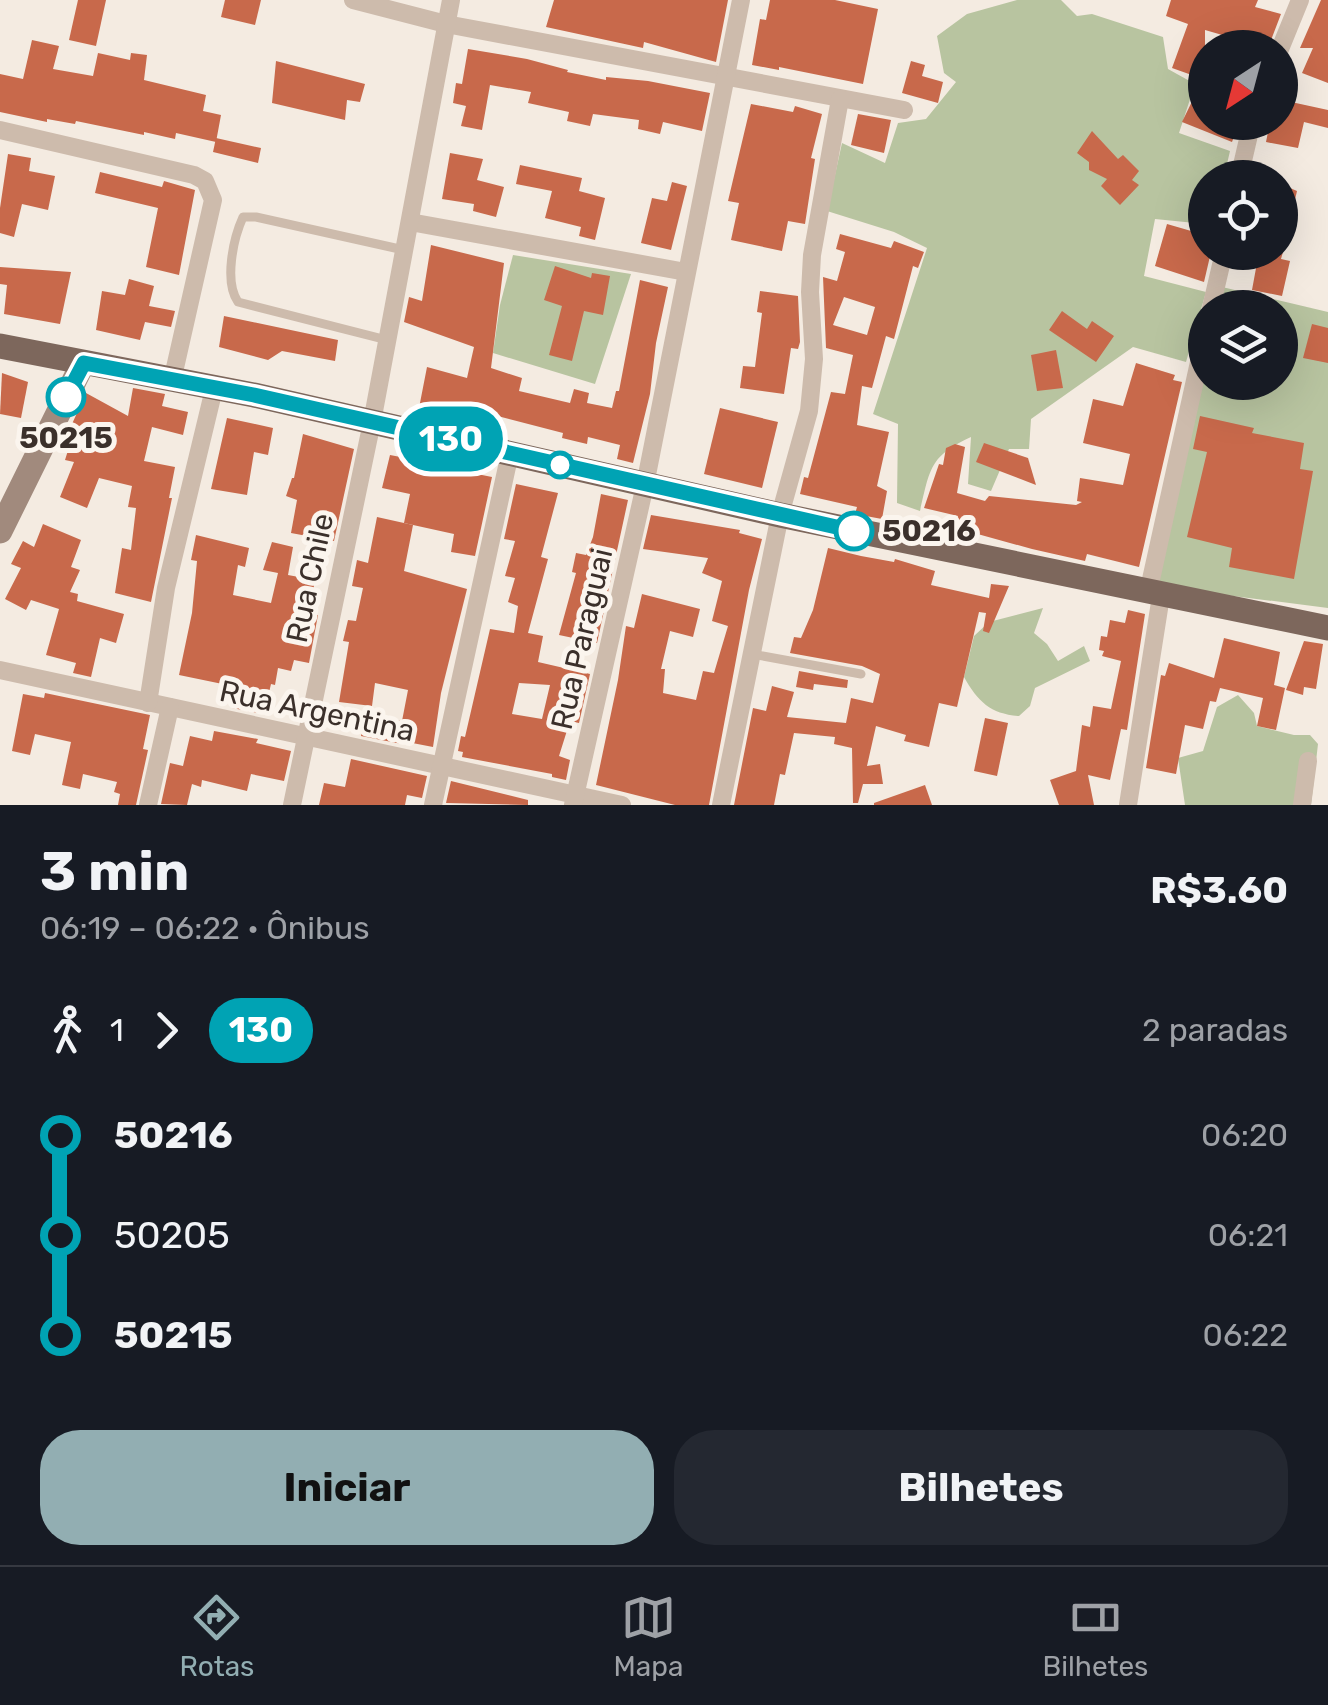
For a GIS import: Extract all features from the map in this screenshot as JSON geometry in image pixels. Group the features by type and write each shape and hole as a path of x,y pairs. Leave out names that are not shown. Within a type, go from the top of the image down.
{"main road":[{"path":"0,346 510,452 780,516 1328,628"}],"street":[{"path":"353,0 446,24 904,110"},
{"name":"Rua Chile","path":"292,805 372,422 452,0"},
{"name":"Rua Paraguai","path":"574,800 645,485 741,0"},
{"path":"1288,30 1300,0"},
{"path":"721,805 780,516 810,411 814,359 812,255 840,98"},
{"path":"0,130 170,168 194,175 211,188 213,200 172,381"},
{"path":"410,222 686,272"},
{"path":"0,531 84,363"},
{"path":"148,703 166,588 214,389"},
{"path":"1128,805 1154,594 1192,400"},
{"path":"433,805 510,452"},
{"name":"Rua Argentina","path":"0,670 442,767 574,800 622,805"},
{"path":"148,805 170,708"},
{"path":"1302,805 1308,761"}],"lane":[{"path":"388,340 238,302 230,286 238,228 243,217 256,217 405,251"},
{"path":"752,654 861,674"}],"green space":[{"path":"1017,0 1061,0 1077,16 1092,14 1163,37 1168,69 1188,80 1188,105 1179,133 1188,136 1188,140 1230,151 1228,160 1188,160 1188,222 1155,219 1144,276 1198,290 1188,290 1186,362 1133,347 1031,419 1029,449 1009,449 991,491 968,484 971,437 957,444 934,466 920,511 897,503 898,424 873,414 927,248 894,232 827,211 842,143 885,163 898,123 926,119 956,82 944,73 937,36 967,14"},
{"path":"513,255 631,274 595,384 493,353"},
{"path":"1298,305 1328,312 1328,608 1155,586 1196,400 1298,400"},
{"path":"1043,608 1034,633 1058,661 1084,646 1090,661 1035,688 1030,706 1019,716 993,709 980,700 964,677 974,636 989,622"},
{"path":"1238,695 1254,713 1257,726 1310,735 1318,744 1311,805 1185,805 1178,758 1203,751 1217,707"}],"building":[{"path":"78,0 106,0 96,46 69,40"},
{"path":"225,0 261,0 255,25 221,17"},
{"path":"554,0 728,0 716,62 644,42 643,48 546,27"},
{"path":"770,0 835,0 878,9 863,84 752,65 760,19 766,20"},
{"path":"1171,0 1258,0 1255,7 1281,14 1275,30 1188,30 1188,74 1172,68 1188,24 1166,16"},
{"path":"1321,0 1328,0 1328,83 1302,73 1313,48 1300,48"},
{"path":"32,40 59,46 53,69 93,76 98,53 130,60 131,53 147,55 144,80 206,95 203,111 221,115 216,142 176,133 175,139 144,135 76,121 47,122 0,112 0,74 23,79"},
{"path":"468,49 527,59 606,80 648,81 710,93 702,131 663,122 660,134 638,129 639,120 593,114 590,126 567,121 569,112 528,103 531,92 490,85 482,130 461,126 466,106 453,103 456,83 462,84"},
{"path":"276,61 365,84 360,102 347,100 345,120 272,103"},
{"path":"911,61 925,65 922,76 943,82 938,103 902,93"},
{"path":"1298,103 1328,110 1328,128 1304,122 1298,148 1266,142 1298,140"},
{"path":"751,104 793,112 795,106 822,114 811,158 815,159 805,224 788,221 782,251 731,240 739,203 728,201"},
{"path":"858,114 891,120 884,153 851,145"},
{"path":"1092,131 1118,159 1123,155 1139,171 1132,180 1139,185 1120,205 1101,186 1107,179 1089,170 1089,162 1077,153"},
{"path":"216,138 261,148 258,163 213,152"},
{"path":"450,153 483,159 477,180 504,187 496,217 473,211 474,204 442,199"},
{"path":"8,154 31,158 29,171 55,176 48,210 22,204 14,237 0,233"},
{"path":"520,165 582,178 579,191 605,198 595,240 579,236 581,227 545,218 552,191 516,184"},
{"path":"100,172 162,187 164,181 195,190 179,275 146,267 158,208 95,193"},
{"path":"672,182 687,186 671,250 641,243 652,198 667,201"},
{"path":"1167,224 1188,230 1188,270 1207,270 1204,282 1155,266"},
{"path":"840,234 891,248 894,241 924,252 918,268 913,266 894,339 886,336 872,388 862,386 857,425 889,432 877,486 887,491 882,519 855,514 857,507 800,494 804,477 808,478 831,392 845,394 853,355 826,348 823,277 837,281 845,252 836,249","holes":["844,297 875,307 867,335 833,325"]},
{"path":"431,245 504,263 491,368 522,378 519,391 570,403 574,389 589,393 587,403 612,408 619,391 640,280 668,287 650,394 633,463 617,459 620,445 588,437 587,444 562,438 563,433 486,413 485,417 436,406 435,414 419,408 427,367 467,378 474,347 404,322 409,297 422,301"},
{"path":"555,266 591,278 592,273 610,276 603,315 584,311 572,361 549,355 562,306 544,300"},
{"path":"0,267 71,272 60,324 4,314 7,285 0,284"},
{"path":"1256,270 1288,270 1283,290 1252,290"},
{"path":"129,279 154,286 149,306 175,311 171,327 145,322 140,340 96,330 102,291 125,295"},
{"path":"760,291 798,296 800,342 798,349 791,348 784,394 740,388 743,366 755,367 762,313 757,312"},
{"path":"1062,311 1087,329 1092,321 1114,336 1096,362 1049,330"},
{"path":"224,316 338,340 335,361 282,351 268,360 219,347"},
{"path":"1312,324 1328,328 1328,363 1303,358"},
{"path":"1056,350 1063,388 1037,391 1031,355"},
{"path":"1136,363 1175,375 1173,380 1182,382 1139,567 1087,554 1085,561 1032,549 974,533 975,526 957,520 958,516 924,508 939,464 943,465 946,448 955,444 965,447 957,493 985,501 989,496 1076,505 1082,502 1077,501 1080,478 1123,485 1130,454 1083,443 1093,399 1123,406"},
{"path":"2,373 28,382 21,418 0,414"},
{"path":"133,388 165,394 162,406 188,412 183,435 152,427 144,461 175,467 151,602 115,593 122,548 131,550 136,508 128,507 132,486 99,478 87,508 60,497 74,462 65,460 76,425 72,424 86,393 128,416"},
{"path":"720,408 778,422 762,488 704,474"},
{"path":"1200,416 1254,428 1252,433 1304,443 1300,469 1313,471 1294,579 1229,567 1232,548 1187,537 1207,452 1193,449"},
{"path":"227,418 273,428 268,455 254,452 247,495 211,489"},
{"path":"303,434 354,449 334,541 291,533 297,500 286,496"},
{"path":"984,443 1028,458 1036,485 976,462"},
{"path":"390,455 437,464 438,460 453,463 452,469 492,477 475,556 451,552 454,534 404,523 410,494 382,488"},
{"path":"516,484 558,493 541,557 548,559 528,633 543,636 538,662 590,674 579,723 570,721 559,756 570,760 566,780 462,757 463,752 458,751 461,736 465,737 490,629 514,633 518,606 508,602 515,578 505,576 515,541 504,539","holes":["519,683 550,685 542,719 512,714"]},
{"path":"601,494 628,500 597,643 559,635 576,573 572,572 576,553 586,555"},
{"path":"651,515 740,530 739,533 762,539 709,805 675,805 596,785 626,626 634,628 642,594 700,609 693,637 670,631 661,669 665,669 663,693 696,700 703,671 714,673 728,626 712,621 722,581 702,573 708,558 643,549"},
{"path":"377,517 413,525 404,571 467,589 441,693 433,747 361,736 365,713 402,721 408,690 375,683 372,706 339,702 349,642 343,641 348,620 356,621 363,588 352,586 357,560 368,563"},
{"path":"43,524 81,540 71,567 80,570 70,592 78,594 77,601 124,614 116,643 100,638 91,677 73,673 76,663 46,655 59,609 31,600 26,610 5,599 21,568 11,564 23,541 34,547"},
{"path":"196,535 249,548 245,567 238,565 233,595 271,603 278,573 263,570 272,542 293,547 288,575 315,580 309,614 318,615 309,663 294,660 291,671 278,668 264,714 232,708 237,687 179,675 192,613 197,561 191,560"},
{"path":"828,548 894,562 895,559 935,571 931,585 989,598 991,584 1009,586 989,633 983,631 986,613 979,612 957,707 939,703 929,747 904,741 906,735 876,726 867,766 880,764 883,784 863,784 858,803 853,803 852,748 834,744 835,737 794,733 774,805 734,805 753,708 766,711 772,686 794,692 787,717 846,723 851,698 873,703 880,674 862,666 790,653 794,637 801,638 813,610"},
{"path":"1128,610 1145,614 1127,730 1121,729 1110,780 1088,775 1094,805 1059,805 1050,780 1076,771 1082,725 1090,727 1093,706 1111,709 1121,661 1102,656 1101,636 1107,637 1110,620 1125,623"},
{"path":"1224,638 1280,652 1274,685 1285,688 1276,730 1257,726 1263,698 1220,688 1216,702 1210,701 1203,729 1185,725 1176,774 1146,768 1161,675 1165,676 1169,663 1214,678"},
{"path":"1304,641 1323,644 1316,689 1304,687 1303,695 1286,690"},
{"path":"799,671 848,680 847,688 814,684 813,690 796,687"},
{"path":"45,693 150,715 143,749 148,750 136,805 118,805 120,794 114,792 117,782 83,774 80,789 62,785 71,742 35,734 30,755 12,751 23,694 44,698"},
{"path":"985,718 1008,723 997,776 974,771"},
{"path":"214,731 258,739 256,743 291,751 284,781 251,774 247,791 202,780 201,787 192,784 187,805 161,804 170,763 183,766 190,736 212,741"},
{"path":"351,759 427,776 422,798 407,795 405,805 319,805 324,783 345,787"},
{"path":"451,781 528,800 528,805 446,803"},
{"path":"925,785 932,805 874,805 874,803"}],"bus line":[{"name":"130","path":"66,397 84,363 254,395 854,531"}],"place":[{"name":"50215","path":"66,397"},
{"name":"50216","path":"854,531"}]}
